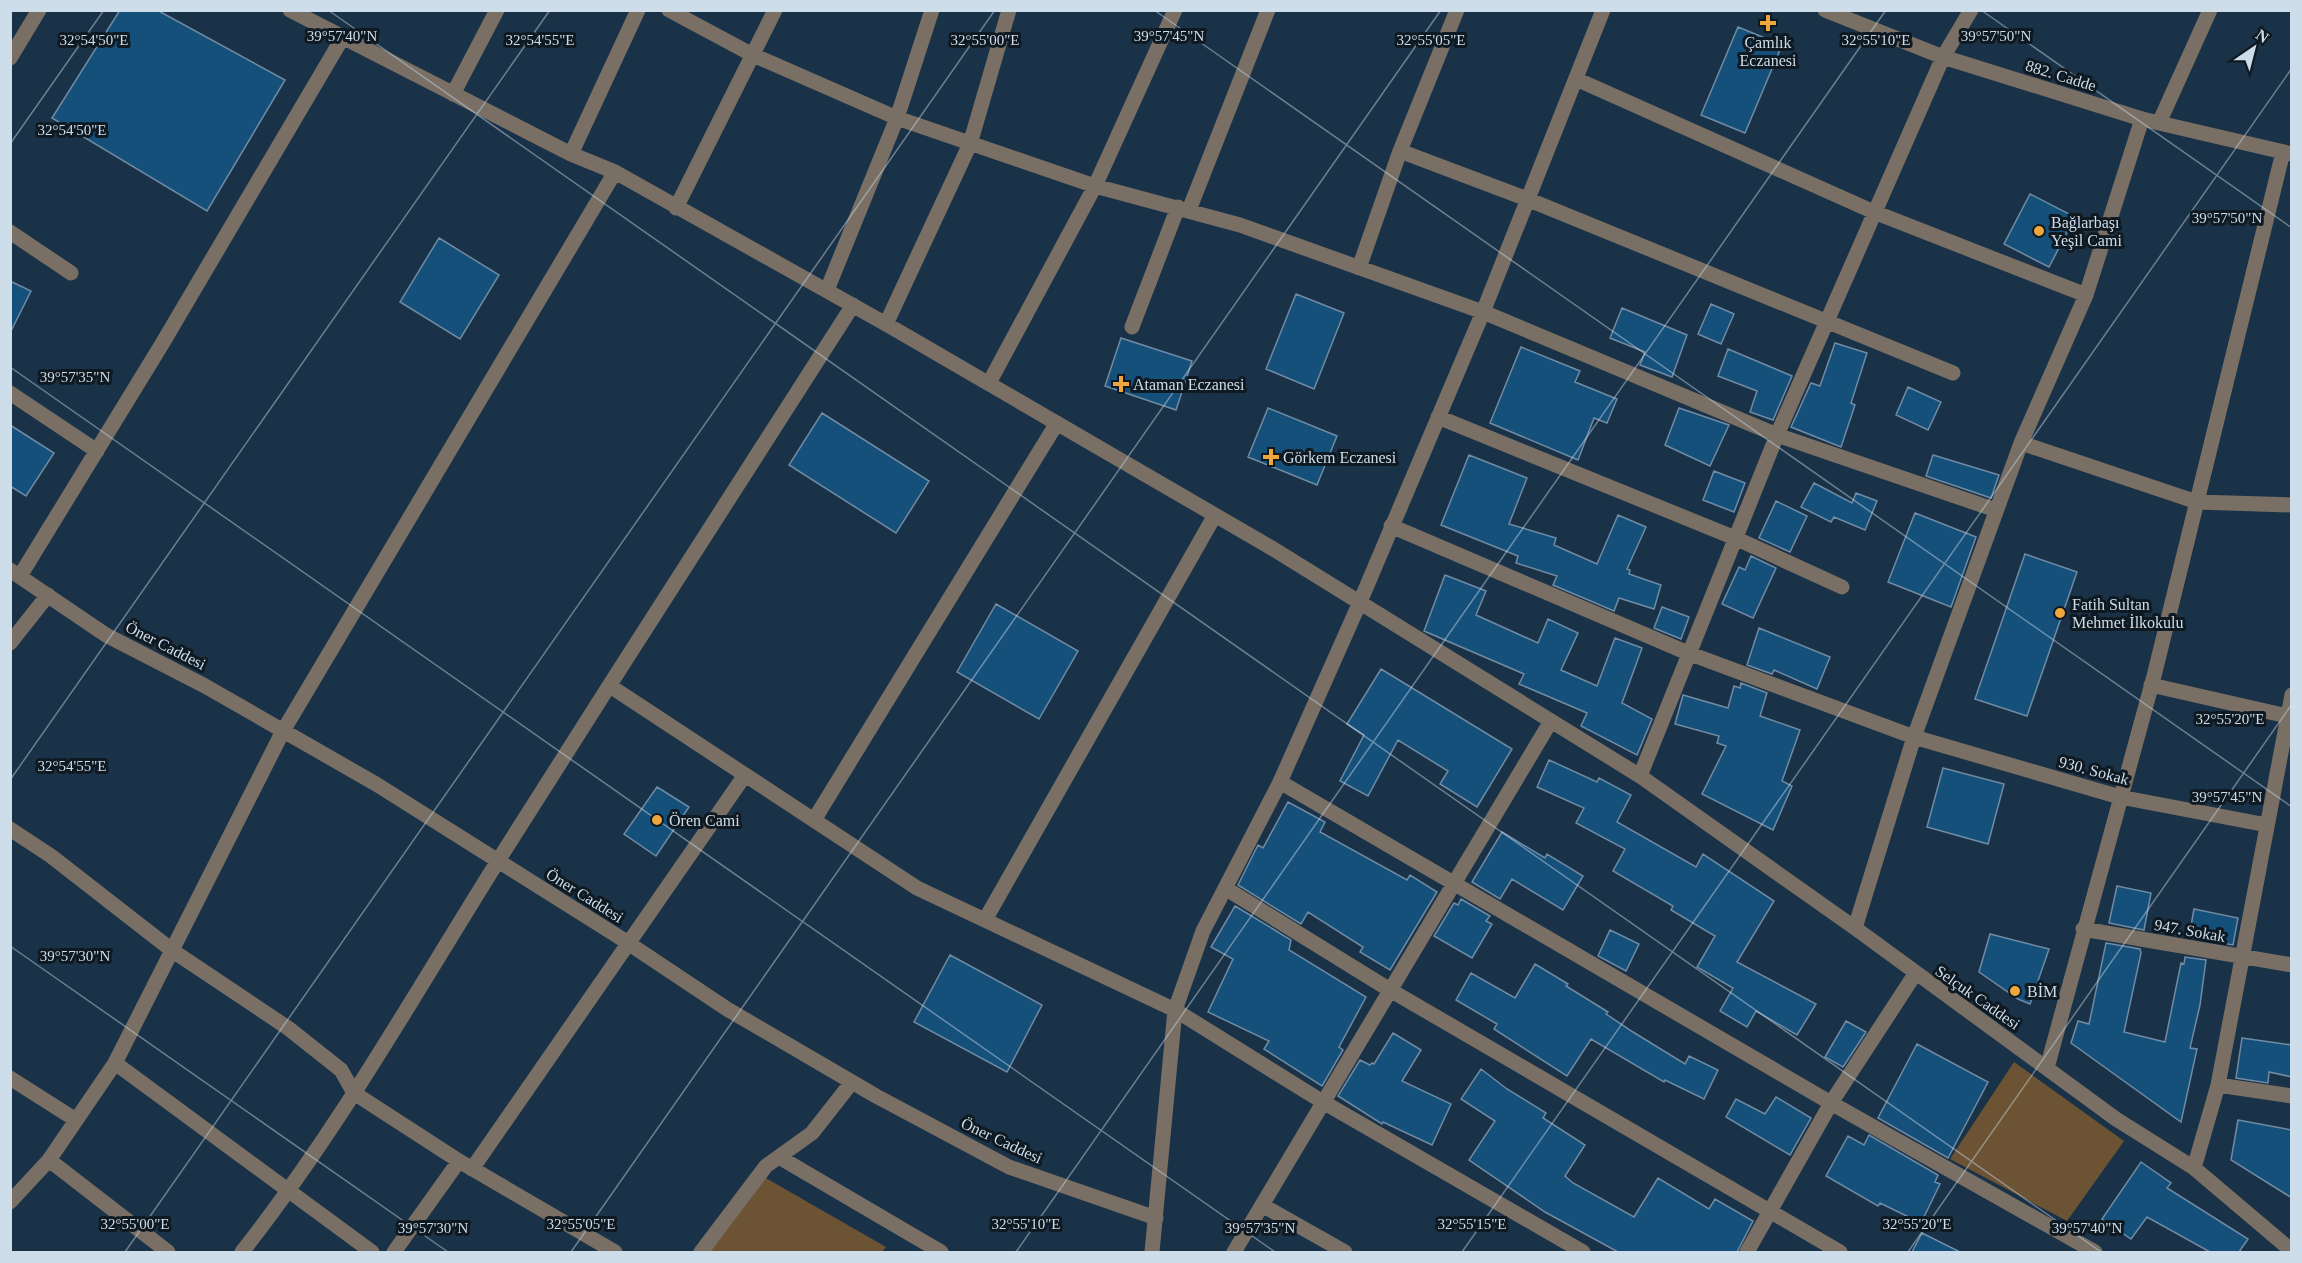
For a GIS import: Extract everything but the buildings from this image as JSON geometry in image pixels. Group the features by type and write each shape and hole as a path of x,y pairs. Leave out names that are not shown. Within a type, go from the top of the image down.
{"street":[{"path":"10,58 39,10"},
{"name":"Selçuk Caddesi","path":"290,10 571,154 615,172 827,290 1215,515 1640,776 1855,928 2116,1119 2194,1168 2284,1250"},
{"path":"453,94 497,10"},
{"path":"571,154 638,10"},
{"path":"669,10 751,54 897,118 1095,186 1240,225 1482,312 1777,435 1996,510"},
{"path":"676,208 775,10"},
{"path":"827,290 897,118 932,10"},
{"path":"886,324 970,144 1009,10"},
{"path":"989,383 1095,186 1175,10"},
{"path":"1132,327 1268,10"},
{"path":"1359,268 1400,151 1457,10"},
{"path":"1152,1252 1175,1011 1203,931 1280,782 1360,602 1482,312 1603,10"},
{"name":"882. Cadde","path":"1825,10 1942,57 2142,119 2287,153"},
{"path":"1640,776 1777,435 1942,57 1971,10"},
{"path":"2159,123 2210,10"},
{"path":"15,573 96,451 343,38"},
{"path":"1576,79 1874,212 2086,296"},
{"path":"1855,928 1914,737 2021,443 2086,296 2142,119"},
{"path":"1400,151 1527,199 1953,373"},
{"path":"2047,1068 2151,685 2287,153"},
{"path":"10,1202 49,1160 115,1063 283,731 615,172"},
{"path":"10,232 71,273"},
{"path":"242,1252 290,1192 354,1093 498,862 853,305"},
{"path":"10,393 96,451"},
{"path":"1438,417 1735,538 1842,587"},
{"path":"814,820 1057,423"},
{"path":"2021,443 2197,502 2292,505"},
{"path":"985,920 1215,515"},
{"name":"930. Sokak","path":"1391,526 1688,653 1914,737 2120,797 2267,825"},
{"name":"Öner Caddesi","path":"15,573 106,635 205,686 376,784 629,944 727,1009 852,1082 1010,1167 1156,1218"},
{"path":"10,643 48,595"},
{"path":"2151,685 2287,716"},
{"path":"610,686 917,888 1175,1011 1323,1102 1583,1252"},
{"path":"2194,1168 2218,1085 2292,694"},
{"path":"1234,1252 1551,721"},
{"path":"472,1169 745,775"},
{"path":"1280,782 1831,1103 2095,1252"},
{"path":"10,829 51,856 173,951 288,1028 341,1071 354,1093 472,1169 615,1252"},
{"path":"1225,888 1390,990 1769,1213 1840,1252"},
{"name":"947. Sokak","path":"2083,929 2292,965"},
{"path":"1747,1252 1831,1103 1915,974"},
{"path":"115,1063 372,1252"},
{"path":"10,1078 76,1120"},
{"path":"701,1252 766,1166 812,1132 852,1082"},
{"path":"2218,1085 2292,1096"},
{"path":"779,1157 941,1252"},
{"path":"49,1160 168,1252"},
{"path":"393,1252 459,1161"},
{"path":"1262,1205 1345,1252"}],"shaded area":[{"path":"2014,1062 2124,1141 2067,1221 1950,1159"},
{"path":"764,1177 886,1247 882,1252 709,1252"}],"place":[{"name":"Çamlık Eczanesi","path":"1768,23"},
{"name":"Bağlarbaşı Yeşil Cami","path":"2039,231"},
{"name":"Ataman Eczanesi","path":"1121,384"},
{"name":"Görkem Eczanesi","path":"1271,457"},
{"name":"Fatih Sultan Mehmet İlkokulu","path":"2060,613"},
{"name":"Ören Cami","path":"657,820"},
{"name":"BİM","path":"2015,991"}]}
